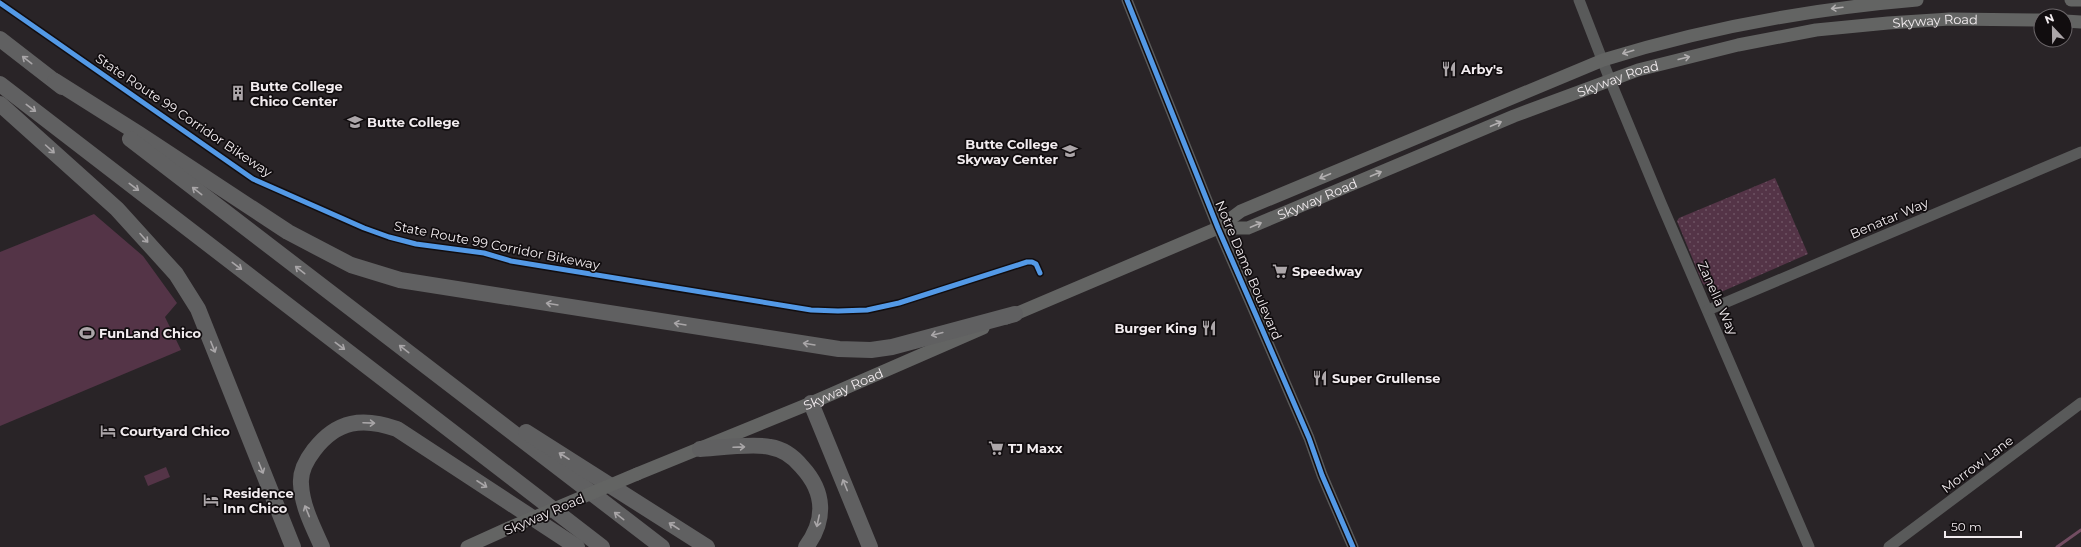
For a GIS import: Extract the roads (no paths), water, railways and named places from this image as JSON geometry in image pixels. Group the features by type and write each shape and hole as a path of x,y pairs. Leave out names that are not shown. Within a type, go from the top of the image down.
{"highway":[{"path":"0,39 662,547"},
{"path":"55,81 139,134 288,232 351,265 400,280 839,349 871,350 892,347 1015,314"},
{"path":"0,84 602,547"},
{"path":"0,104 117,209 176,274 198,309 293,547"},
{"path":"434,373 707,547"},
{"path":"811,402 870,547"},
{"path":"322,547 304,505 301,482 307,459 323,439 337,428 357,422 379,423 397,429 577,547"},
{"path":"700,449 768,446 784,451 799,463 810,476 818,492 821,508 814,536 806,547"}],"main road":[{"name":"Skyway Road","path":"467,547 1218,228 1241,211 1603,60 1655,43 1729,26 1809,11 1917,0"},
{"path":"2071,0 2081,0"},
{"name":"Skyway Road","path":"1218,228 1248,228 1514,116 1638,70 1738,45 1816,30 1950,19 2033,20"}],"street":[{"name":"Notre Dame Boulevard","path":"1127,0 1218,228 1260,322 1353,547"},
{"name":"Zanella Way","path":"1579,0 1610,80 1809,547"},
{"name":"Benatar Way","path":"1708,310 2081,152"},
{"name":"Morrow Lane","path":"1889,547 2081,403"}],"waterway":[{"path":"2057,547 2081,530"}],"place":[{"name":"Arby's","path":"1449,69"},
{"name":"Butte College Chico Center","path":"238,93"},
{"name":"Butte College","path":"355,122"},
{"name":"Butte College Skyway Center","path":"1070,151"},
{"name":"Speedway","path":"1280,271"},
{"name":"Burger King","path":"1209,328"},
{"name":"FunLand Chico","path":"87,333"},
{"name":"Super Grullense","path":"1320,378"},
{"name":"Courtyard Chico","path":"108,431"},
{"name":"TJ Maxx","path":"996,448"},
{"name":"Residence Inn Chico","path":"211,500"}]}
